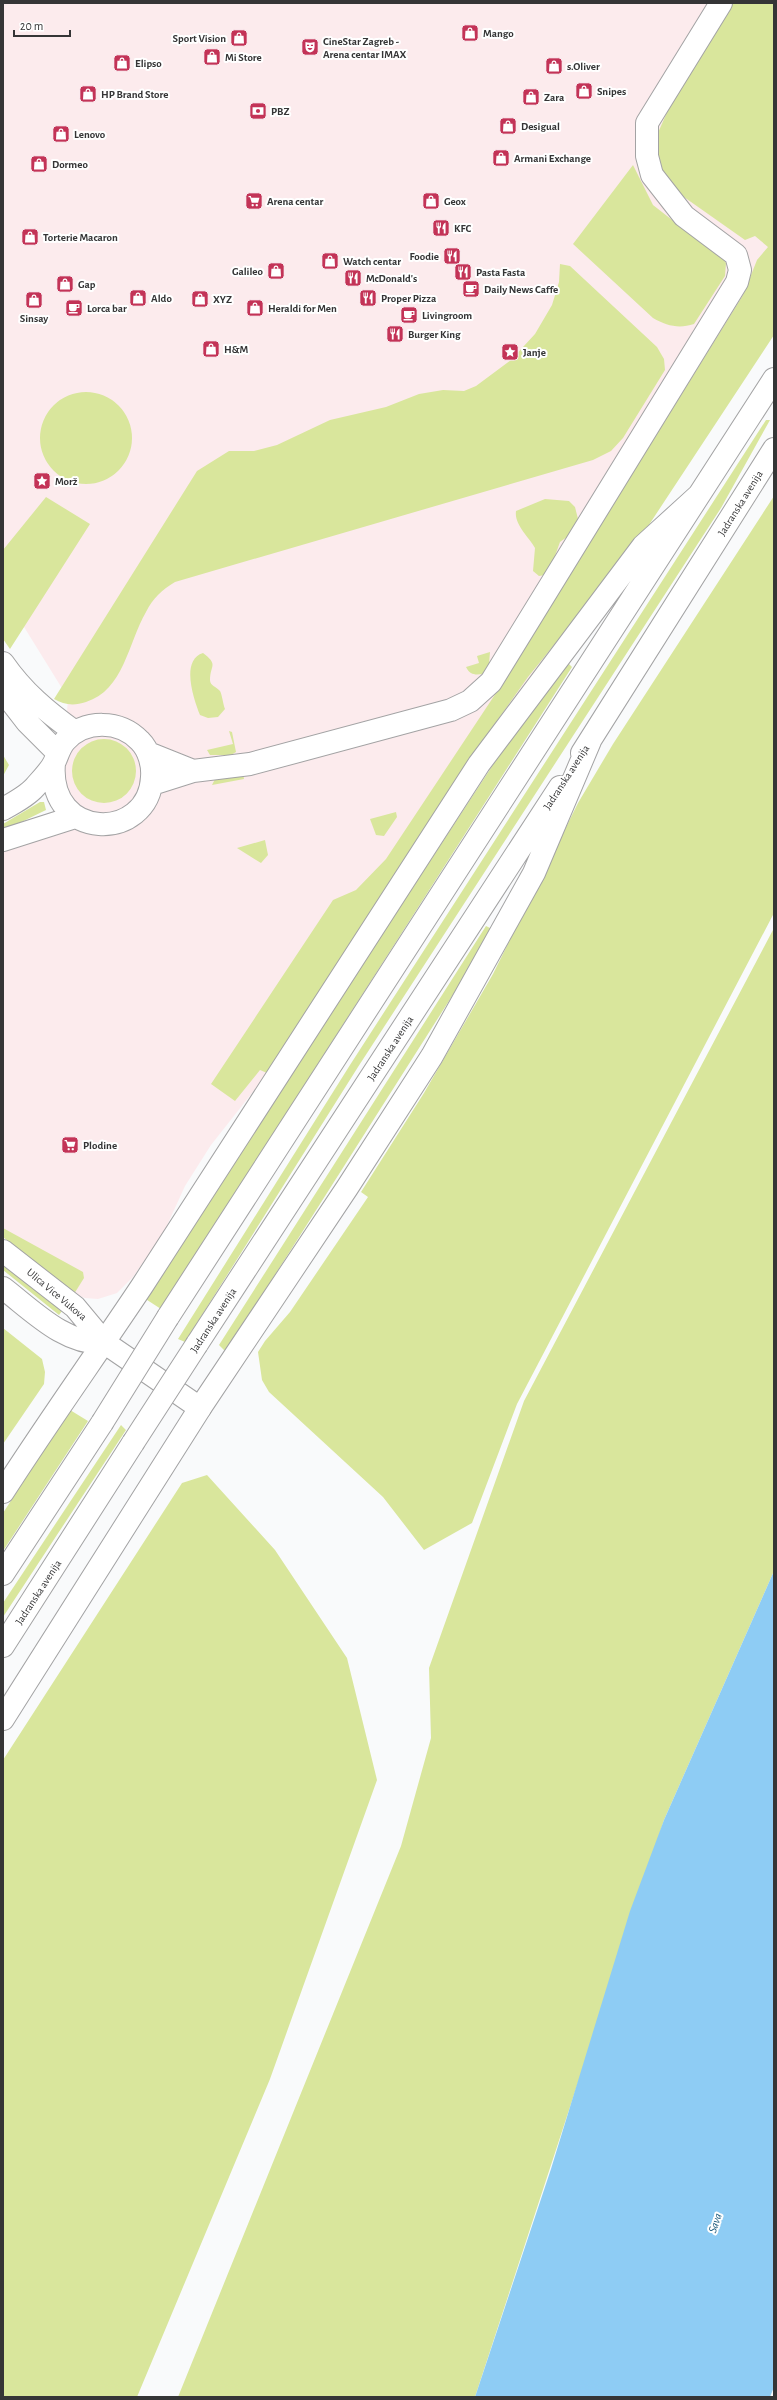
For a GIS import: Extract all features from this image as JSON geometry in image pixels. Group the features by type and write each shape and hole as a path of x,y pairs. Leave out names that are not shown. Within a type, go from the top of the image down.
{"main road":[{"path":"152,784 192,771 250,764 444,712 470,701 491,682 738,282 740,270 736,254 684,216 652,175 647,156 647,122 721,3"},
{"path":"3,1574 102,1423 168,1316 774,379"},
{"name":"Jadranska avenija","path":"3,1646 197,1344 590,741 774,449"},
{"path":"3,1492 49,1420 105,1342 479,764 643,546 699,495"},
{"path":"3,663 17,683 42,708 75,732"},
{"path":"3,691 56,758 52,779 56,793 64,807 76,817 91,823 107,825 123,820 137,812 147,798 152,784 153,769 148,754 141,742 120,727 105,724 90,726 75,732 65,741 56,758 34,788 3,809"},
{"path":"3,1718 200,1408 347,1188 432,1056 534,873 590,741"},
{"path":"148,754 192,771"},
{"path":"3,840 76,817"},
{"name":"Ulica Vice Vukova","path":"3,1251 75,1307 105,1342 200,1408"},
{"path":"3,1288 69,1336 91,1343 105,1342"}],"shaded area":[{"path":"3,3 774,3 774,325 380,896 267,1074 211,1145 185,1186 164,1232 133,1277 117,1293 98,1299 85,1298 74,1294 3,1237 3,850 58,835 68,698 3,593"}],"green space":[{"path":"733,3 774,3 774,335 639,540 528,677 468,762 267,1073 260,1070 235,1101 211,1084 333,900 356,890 386,859 500,687 743,295 757,260 768,247 755,236 745,240 674,190 662,173 656,153 657,135 672,101"},
{"path":"633,165 653,205 676,223 718,251 726,263 725,276 694,324 689,326 673,326 653,318 573,244"},
{"path":"560,264 570,266 657,347 664,359 665,370 623,438 611,451 593,460 175,582 158,595 149,607 140,624 124,664 109,687 99,696 82,703 62,703 54,699 197,471 229,451 254,451 277,445 330,420 386,407 419,394 443,390 464,391 476,386 511,360 535,334 552,305 559,282"},
{"path":"86,392 103,396 118,406 128,421 132,438 128,455 118,470 103,480 86,484 69,480 54,470 44,455 40,438 44,421 54,406 69,396"},
{"path":"766,420 770,420 721,508 358,1067 185,1342 178,1339 350,1065"},
{"path":"774,496 774,913 517,1404 472,1523 424,1550 383,1497 269,1392 262,1380 258,1352 265,1341 290,1312 368,1197 361,1192 424,1093 493,974 578,803 613,744"},
{"path":"46,497 90,524 10,649 3,639 3,550"},
{"path":"545,499 569,501 575,507 578,519 571,534 560,542 551,567 545,575 539,576 533,571 535,548 517,521 516,511"},
{"path":"490,652 489,664 483,674 469,672 466,667 479,663 477,656"},
{"path":"203,653 211,660 212,665 210,682 220,691 225,709 218,717 208,718 200,715 192,691 190,672 192,664 196,657"},
{"path":"568,663 572,667 161,1309 144,1298 504,748"},
{"path":"229,731 232,732 236,752 231,755 210,755 207,750 233,744"},
{"path":"98,739 110,739 127,748 134,759 136,771 134,783 127,794 110,803 98,803 86,798 77,789 72,777 72,765 77,753 86,744"},
{"path":"3,755 9,765 3,776"},
{"path":"243,773 244,779 212,785 215,779"},
{"path":"40,802 44,802 46,810 3,831 3,824"},
{"path":"396,812 397,817 384,836 376,835 370,819"},
{"path":"265,840 268,855 261,863 237,848"},
{"path":"486,926 494,930 226,1352 219,1345"},
{"path":"774,928 774,1571 664,1820 475,2397 178,2397 401,1846 431,1738 429,1668 524,1401"},
{"path":"3,1228 83,1272 84,1278 74,1294 3,1237"},
{"path":"3,1263 62,1311 59,1315 3,1270"},
{"path":"3,1328 42,1359 45,1372 44,1384 3,1444"},
{"path":"70,1410 88,1421 3,1551 3,1513"},
{"path":"121,1425 126,1430 3,1617 3,1603"},
{"path":"207,1475 275,1550 347,1658 377,1780 270,2079 137,2397 3,2397 3,1760 182,1483"}],"water":[{"name":"Sava","path":"774,1571 774,2387 770,2397 475,2397 551,2169 630,1911 664,1820"}],"place":[{"name":"Mango","path":"470,33"},
{"name":"Sport Vision","path":"239,38"},
{"name":"CineStar Zagreb - Arena centar IMAX","path":"310,47"},
{"name":"Mi Store","path":"212,57"},
{"name":"Elipso","path":"122,63"},
{"name":"s.Oliver","path":"554,66"},
{"name":"Snipes","path":"584,91"},
{"name":"HP Brand Store","path":"88,94"},
{"name":"Zara","path":"531,97"},
{"name":"PBZ","path":"258,111"},
{"name":"Desigual","path":"508,126"},
{"name":"Lenovo","path":"61,134"},
{"name":"Armani Exchange","path":"501,158"},
{"name":"Dormeo","path":"39,164"},
{"name":"Arena centar","path":"254,201"},
{"name":"Geox","path":"431,201"},
{"name":"KFC","path":"441,228"},
{"name":"Torterie Macaron","path":"30,237"},
{"name":"Foodie","path":"452,256"},
{"name":"Watch centar","path":"330,261"},
{"name":"Galileo","path":"276,271"},
{"name":"Pasta Fasta","path":"463,272"},
{"name":"McDonald's","path":"353,278"},
{"name":"Gap","path":"65,284"},
{"name":"Daily News Caffe","path":"471,289"},
{"name":"Aldo","path":"138,298"},
{"name":"Proper Pizza","path":"368,298"},
{"name":"XYZ","path":"200,299"},
{"name":"Sinsay","path":"34,300"},
{"name":"Lorca bar","path":"74,308"},
{"name":"Heraldi for Men","path":"255,308"},
{"name":"Livingroom","path":"409,315"},
{"name":"Burger King","path":"395,334"},
{"name":"H&M","path":"211,349"},
{"name":"Janje","path":"510,352"},
{"name":"Morž","path":"42,481"},
{"name":"Plodine","path":"70,1145"}]}
